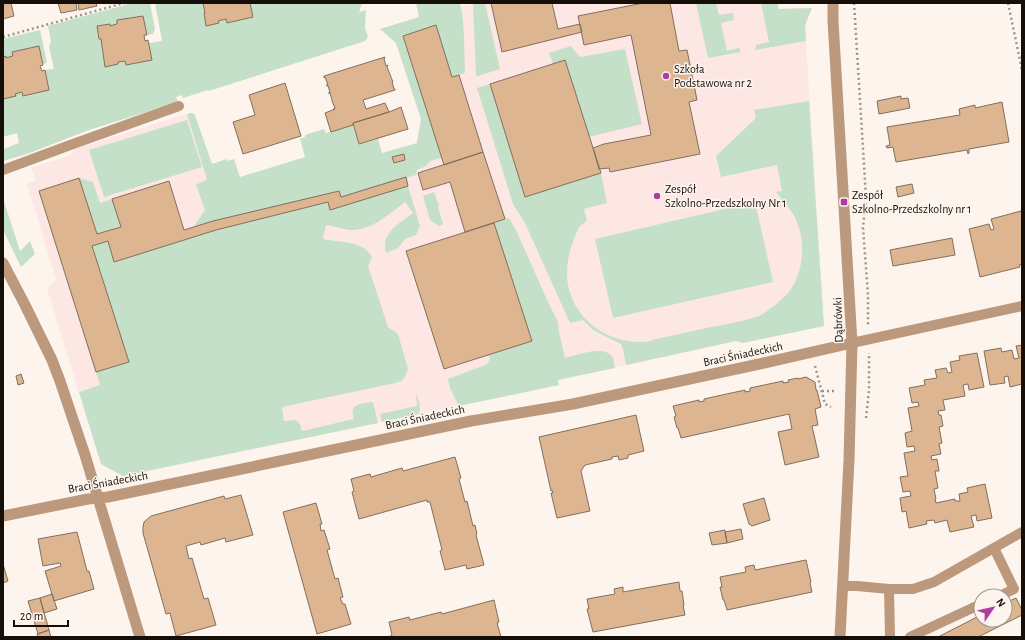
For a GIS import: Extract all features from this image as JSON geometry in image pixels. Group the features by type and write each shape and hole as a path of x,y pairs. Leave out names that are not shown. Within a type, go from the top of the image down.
{"street":[{"name":"Dąbrówki","path":"833,3 852,343 849,460 840,637"},
{"path":"3,263 52,360 60,380 85,455 140,637"},
{"name":"Braci Śniadeckich","path":"3,516 88,499 108,497 471,421 573,404 852,343"}],"lane":[{"path":"3,170 179,106"},
{"path":"852,343 1022,306"},
{"path":"843,586 913,589 934,582 1022,532"},
{"path":"994,548 1013,590"},
{"path":"889,589 890,637"},
{"path":"910,637 973,608"}],"path":[{"path":"3,36 124,3"},
{"path":"1008,3 1022,70"},
{"path":"815,366 825,404 831,407"},
{"path":"822,391 836,391"}],"shaded area":[{"path":"473,3 777,3 779,9 812,8 805,25 824,326 743,343 736,341 558,380 559,385 123,476 101,464 47,289 56,279 27,184 36,180 31,168 71,155 74,149 187,114 210,189 329,181 414,159 421,119 396,43 380,29 439,11"}],"green space":[{"path":"132,3 150,3 155,29 153,34 147,35 143,16 117,20 117,24 110,26 110,24 97,26 99,38 101,39 105,67 118,64 118,62 125,61 126,65 152,60 149,43 162,41 155,3 203,3 206,25 226,19 227,23 253,17 250,3 362,3 359,12 366,10 365,28 368,37 365,41 209,91 208,90 183,98 182,95 176,97 178,102 89,130 27,154 3,161 3,149 19,143 17,133 3,137 3,98 15,96 15,94 22,92 23,96 49,90 45,70 54,69 49,47 51,41 48,26"},
{"path":"416,3 460,3 462,11 465,73 452,77 436,25 403,36 442,158 430,161 426,166 417,170 416,175 341,197 339,191 195,227 205,210 196,185 207,180 187,114 192,113 195,115 212,164 227,159 228,161 234,159 240,177 305,157 300,139 305,137 305,135 324,129 326,133 353,125 359,144 378,139 382,153 417,143 421,119 396,43 380,29 419,17"},
{"path":"473,3 485,3 500,69 478,76 476,76"},
{"path":"696,3 716,3 719,15 733,13 734,20 721,23 727,51 738,48 741,52 708,58"},
{"path":"761,3 777,3 779,9 812,8 805,25 806,41 755,50 756,45 769,42"},
{"path":"40,30 47,63 43,64 39,46 12,52 13,56 6,58 6,56 3,57 3,39"},
{"path":"571,46 580,57 625,49 642,124 589,137 565,60 553,64 549,53"},
{"path":"490,84 525,197 601,173 607,203 584,209 587,221 578,229 568,259 567,275 569,289 574,303 581,314 591,324 615,338 643,342 753,318 761,315 774,306 791,289 801,264 802,240 794,216 776,192 782,191 777,165 721,177 716,156 756,118 754,110 809,101 824,326 743,343 736,341 626,365 621,344 593,330 583,320 570,323 525,223 513,204 477,88"},
{"path":"187,120 202,167 104,197 89,150"},
{"path":"79,178 93,182 100,203 112,199 121,227 97,234"},
{"path":"408,186 420,226 416,235 405,239 398,248 386,253 385,246 388,234 392,229 413,213 405,202 379,221 365,228 350,230 326,225 323,239 357,245 368,252 372,257 368,266 388,327 398,334 408,369 405,377 401,381 395,383 282,407 284,421 296,420 300,424 302,431 354,419 354,407 373,402 378,423 123,476 101,464 79,392 100,385 96,372 129,362 92,246 108,241 114,261 216,230 328,202 330,210"},
{"path":"434,192 443,224 439,226 430,220 423,196"},
{"path":"3,198 20,251 30,241 35,254 21,267 3,230"},
{"path":"755,202 773,282 613,318 595,239"},
{"path":"509,218 516,230 558,322 565,358 584,353 598,351 604,352 613,358 615,368 558,380 559,385 459,406 450,388 448,379 485,365 490,359 488,355 532,341 494,223"},
{"path":"416,393 420,408 419,414 382,422 380,414 417,406"}],"building":[{"path":"3,3 11,3 14,16 3,19"},
{"path":"58,3 76,3 77,10 61,13"},
{"path":"78,3 96,3 97,6 79,10"},
{"path":"203,3 250,3 253,17 227,23 226,19 218,21 219,23 206,26"},
{"path":"491,3 552,3 558,29 580,24 582,32 502,52"},
{"name":"Szkoła Podstawowa nr 2","path":"643,3 670,3 679,51 687,50 697,100 689,102 700,154 610,172 609,168 599,169 593,148 604,144 651,135 631,35 584,45 578,16"},
{"path":"143,16 147,35 144,35 145,41 148,40 152,60 126,65 125,61 118,62 118,64 105,67 101,39 99,39 97,26 110,24 110,26 117,24 117,20"},
{"path":"436,25 452,77 459,75 483,152 444,165 403,36"},
{"path":"39,46 43,65 40,66 42,71 45,70 49,90 23,96 22,92 15,94 16,96 3,99 3,57 6,56 6,58 13,56 12,52"},
{"path":"385,57 384,59 386,66 388,65 387,67 395,90 363,100 366,109 385,103 389,112 353,123 353,125 331,132 325,113 335,108 324,76"},
{"path":"565,60 601,173 525,197 490,84"},
{"path":"285,83 301,136 243,154 233,122 255,115 249,95"},
{"path":"901,96 901,99 908,98 910,108 879,114 877,101"},
{"path":"1002,102 1009,142 969,149 968,154 967,150 896,162 893,147 887,148 886,146 890,145 887,127 960,115 959,109 975,105 975,108"},
{"path":"401,107 408,129 359,144 353,123"},
{"path":"483,152 505,219 465,232 450,182 423,190 418,173"},
{"path":"404,154 405,160 394,163 392,157"},
{"path":"406,177 408,186 330,210 328,202 216,230 114,262 108,241 92,246 129,362 96,372 39,191 79,178 97,234 121,227 112,199 169,181 184,230 213,221 339,191 341,197"},
{"path":"912,184 914,193 898,197 896,187"},
{"path":"1021,211 1022,264 1019,265 1020,267 980,277 969,229 989,224 991,230 994,229 991,219"},
{"path":"494,223 532,341 444,369 406,251"},
{"path":"952,238 955,255 893,266 890,250"},
{"path":"1022,345 1022,384 1010,387 1008,376 1004,377 1005,383 990,385 984,351 1001,348 1002,352 1012,350 1014,359 1019,358 1016,346"},
{"path":"977,353 984,387 969,390 968,384 963,385 965,396 943,400 945,410 938,411 939,415 941,415 943,426 939,427 942,443 939,444 941,454 931,456 932,460 937,459 939,471 935,471 938,488 934,489 936,503 955,499 955,501 960,501 959,494 968,492 967,488 985,484 992,518 977,521 976,515 971,516 974,527 950,532 947,520 935,523 934,520 926,521 927,524 909,528 906,511 902,512 900,498 911,496 910,491 903,492 900,477 908,476 904,453 915,451 914,446 907,447 905,433 912,431 908,408 919,406 918,402 912,403 909,388 925,385 924,380 937,378 935,370 946,368 948,373 952,372 950,362 960,360 959,356"},
{"path":"21,374 24,383 18,385 16,376"},
{"path":"806,377 815,382 821,407 815,409 818,425 812,426 819,457 785,465 778,432 792,429 789,414 681,438 674,417 676,416 673,406 699,400 699,402 704,401 704,399 745,390 745,392 750,391 750,388 783,381 783,383 789,382 788,380"},
{"path":"636,415 644,451 628,455 628,458 619,460 618,456 612,457 612,459 585,465 581,471 590,511 557,518 551,493 553,493 552,490 551,491 539,437"},
{"path":"455,457 461,478 459,479 465,502 467,501 473,526 475,525 476,535 484,565 467,569 466,565 445,570 440,551 442,550 430,502 427,502 427,500 359,519 352,492 354,491 351,479 370,474 371,477 402,468 403,471"},
{"path":"241,495 253,535 226,542 225,538 201,545 200,542 186,546 189,559 192,558 204,599 208,598 216,625 176,636 170,613 166,614 143,533 144,522 151,516 224,496 225,499"},
{"path":"764,498 770,520 752,526 749,524 743,504"},
{"path":"316,503 322,524 320,524 321,531 324,530 330,549 327,550 335,579 338,578 343,597 340,598 343,604 345,604 351,624 317,634 283,512"},
{"path":"741,529 743,539 727,543 725,532"},
{"path":"725,530 727,543 712,545 709,533"},
{"path":"77,532 87,571 89,571 94,589 54,601 45,571 61,566 60,563 43,566 38,539"},
{"path":"806,560 812,592 727,610 720,587 722,587 720,577 746,572 745,567 754,565 755,570"},
{"path":"3,564 8,581 3,583"},
{"path":"679,582 680,591 682,591 685,615 593,632 587,609 589,609 587,599 615,594 614,589 623,587 623,592"},
{"path":"52,594 57,609 44,613 40,598"},
{"path":"40,598 49,630 38,634 28,601"},
{"path":"1016,598 1022,610 1022,615 1013,620 1013,599"},
{"path":"494,600 499,622 497,623 501,637 390,636 392,635 389,622 409,617 410,620 441,612 442,614"},
{"path":"973,619 973,628 996,628 978,637 938,637"},
{"path":"49,630 51,637 38,637 37,634"}],"place":[{"name":"Szkoła Podstawowa nr 2","path":"666,76"},
{"name":"Zespół Szkolno-Przedszkolny Nr 1","path":"657,196"},
{"name":"Zespół Szkolno-Przedszkolny nr 1","path":"844,202"}]}
